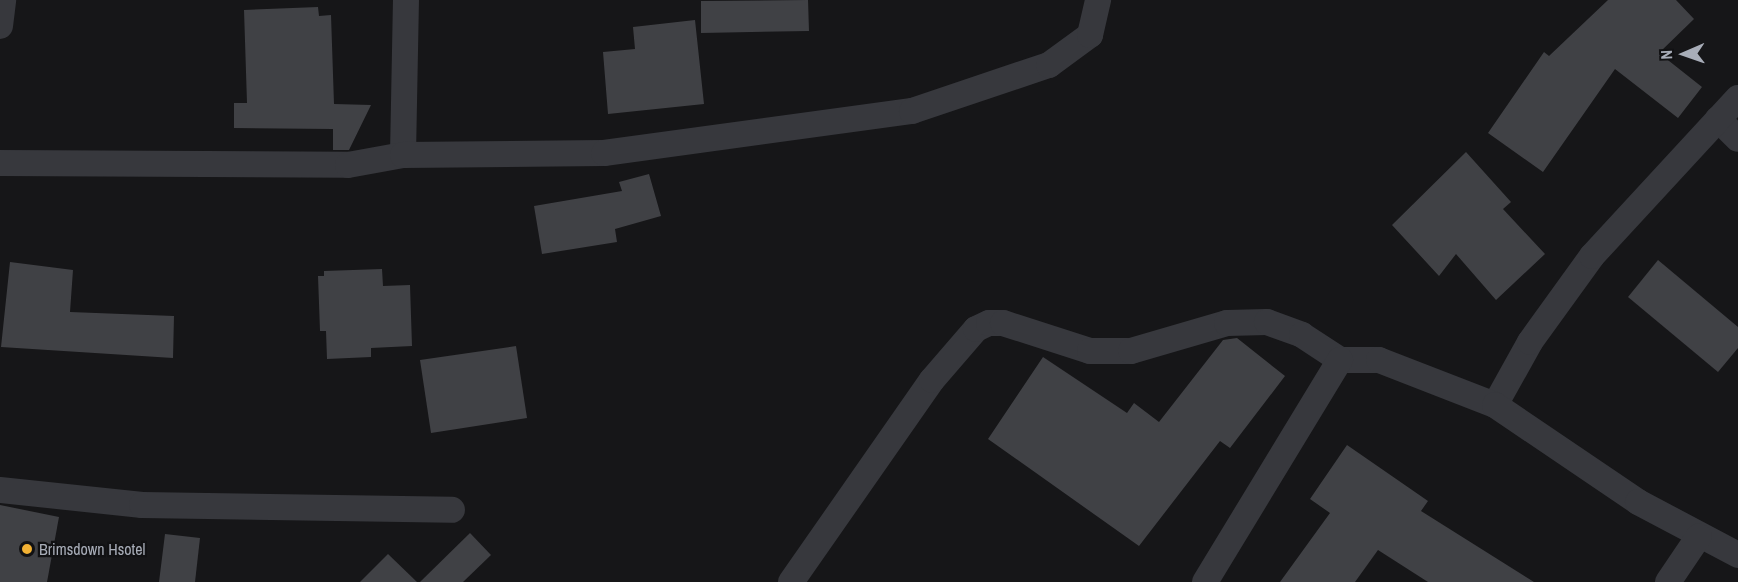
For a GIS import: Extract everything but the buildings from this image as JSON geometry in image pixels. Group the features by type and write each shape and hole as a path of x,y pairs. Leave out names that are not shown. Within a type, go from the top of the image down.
{"street":[{"path":"0,26 3,0"},
{"path":"403,155 406,0"},
{"path":"0,163 348,165 403,155 604,153 912,111 1049,65 1090,35 1098,0"},
{"path":"1495,405 1530,342 1593,256 1738,98"},
{"path":"1718,118 1738,139"},
{"path":"791,582 932,380 976,329 989,323 1003,323 1090,351 1131,351 1227,323 1267,322 1302,334 1340,360 1379,360 1495,405 1638,502 1699,537 1738,555"},
{"path":"1205,582 1340,360"},
{"path":"0,490 153,506 452,510"},
{"path":"1668,582 1699,537"}],"place":[{"name":"Brimsdown Hsotel","path":"27,549"}]}
